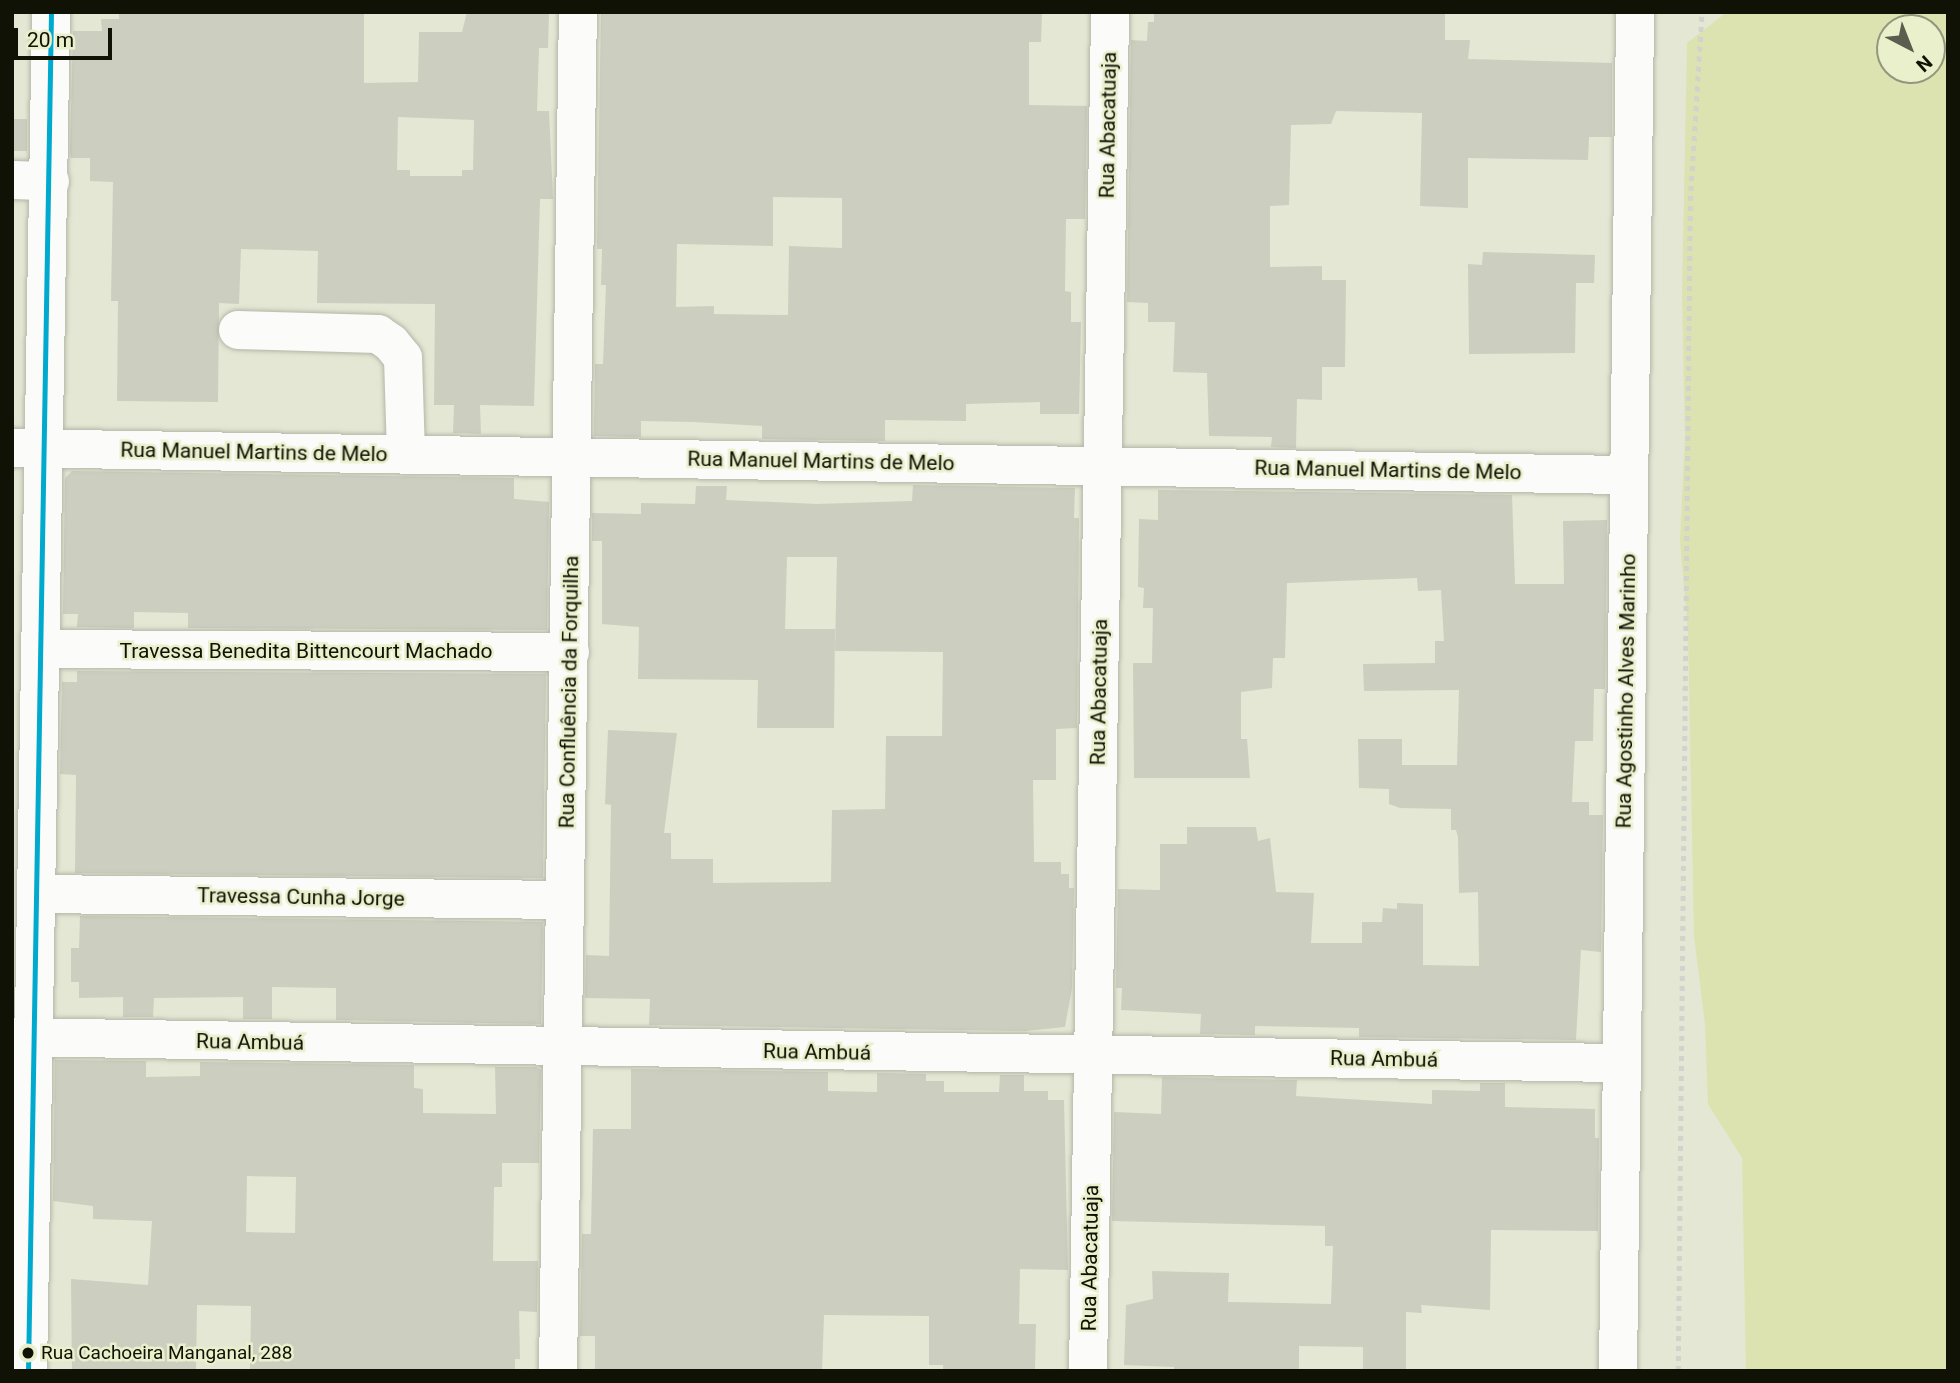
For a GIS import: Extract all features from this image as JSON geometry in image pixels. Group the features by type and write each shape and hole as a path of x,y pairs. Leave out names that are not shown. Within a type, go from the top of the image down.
{"street":[{"path":"28,1371 24,949 41,649 28,448 50,181 51,12"},
{"name":"Rua Confluência da Forquilha","path":"558,1371 578,12"},
{"name":"Rua Abacatuaja","path":"1088,1371 1110,12"},
{"name":"Rua Agostinho Alves Marinho","path":"1618,1371 1635,12"},
{"path":"12,180 50,181"},
{"path":"238,331 378,334 391,343 403,358 406,455"},
{"name":"Rua Manuel Martins de Melo","path":"28,448 1102,464 1629,475"},
{"name":"Travessa Benedita Bittencourt Machado","path":"41,649 570,652"},
{"name":"Travessa Cunha Jorge","path":"29,885 564,900"},
{"name":"Rua Ambuá","path":"24,1025 562,1048 1621,1063"}],"path":[{"path":"1678,1371 1690,201 1702,12"}],"green space":[{"path":"1727,12 1948,12 1948,1371 1746,1371 1742,1158 1708,1104 1705,1024 1694,936 1688,632 1680,541 1685,437 1682,295 1687,43"}],"building":[{"path":"119,12 364,12 364,83 418,82 419,32 462,32 467,12 549,12 548,48 539,48 537,111 549,111 553,199 540,199 534,406 480,405 481,434 453,433 454,405 434,405 435,304 317,303 318,251 241,249 239,304 219,303 218,402 117,401 118,301 111,301 113,182 90,181 90,158 71,158 70,153 73,31 102,31 101,19 119,19","holes":["398,117 474,120 473,170 462,170 462,176 410,176 410,170 397,170"]},
{"path":"601,12 1042,12 1041,42 1029,42 1029,105 1087,106 1085,219 1066,219 1065,291 1071,292 1071,322 1081,322 1079,414 1040,414 1040,402 966,404 966,421 885,420 885,441 762,439 762,426 641,421 641,437 594,436 595,364 603,364 606,285 601,285 602,249 597,249","holes":["773,197 842,198 842,248 789,246 788,315 714,314 714,306 676,307 677,244 773,246"]},
{"path":"1445,12 1445,40 1470,40 1468,59 1612,63 1612,137 1589,137 1588,160 1468,158 1468,208 1420,206 1422,113 1336,111 1331,124 1291,125 1289,205 1270,206 1270,267 1322,266 1322,280 1346,280 1345,367 1322,367 1322,400 1297,399 1296,448 1271,447 1272,437 1209,436 1207,373 1173,372 1175,322 1148,322 1148,303 1127,302 1131,40 1147,41 1148,22 1154,22 1154,13"},
{"path":"12,119 27,119 27,151 12,151"},
{"path":"1483,252 1595,255 1594,283 1576,283 1575,353 1469,354 1468,264 1482,265"},
{"path":"72,471 514,478 514,499 549,502 547,630 188,628 188,613 134,612 134,628 77,627 78,614 63,614 65,478"},
{"path":"913,485 1075,488 1074,518 1079,518 1077,728 1056,729 1056,780 1033,780 1034,862 1061,862 1061,874 1069,874 1069,888 1074,888 1072,988 1065,1027 1025,1031 649,1025 650,999 585,998 586,955 609,956 611,805 605,804 608,730 677,733 664,833 671,833 671,859 713,859 713,883 831,882 832,810 885,809 886,736 942,736 943,652 835,651 837,557 787,557 785,629 835,629 834,728 757,728 758,680 638,679 639,627 602,624 602,541 592,541 592,513 641,514 641,503 695,504 696,486 727,486 726,500 817,504 912,501"},
{"path":"1158,490 1512,495 1515,584 1564,584 1563,521 1607,520 1605,689 1594,689 1593,741 1575,741 1572,802 1589,802 1589,815 1603,815 1601,952 1581,950 1576,1040 1359,1037 1359,1028 1255,1026 1255,1035 1200,1034 1201,1014 1121,1010 1122,988 1116,988 1118,889 1160,890 1160,844 1187,844 1187,827 1256,827 1258,841 1270,838 1276,892 1314,893 1311,943 1362,943 1362,922 1382,922 1383,908 1397,909 1397,903 1423,904 1423,965 1479,966 1478,892 1459,893 1458,837 1456,830 1451,830 1451,809 1400,808 1389,804 1389,789 1359,788 1358,739 1402,739 1402,765 1457,765 1459,690 1364,691 1363,664 1435,663 1435,641 1444,641 1441,590 1418,591 1417,578 1287,583 1285,658 1273,658 1272,688 1241,692 1241,739 1247,739 1250,778 1134,778 1133,663 1152,663 1153,608 1143,608 1144,588 1138,587 1139,519 1158,520"},
{"path":"77,671 546,674 543,878 75,873 76,775 60,774 62,682 77,682"},
{"path":"80,916 543,922 541,1024 336,1020 336,988 272,987 272,1019 243,1019 243,997 154,998 153,1017 123,1017 123,997 79,998 79,982 71,982 71,948 79,948"},
{"path":"55,1060 146,1061 146,1077 200,1076 200,1062 414,1065 414,1088 423,1089 423,1113 496,1114 495,1067 536,1067 541,1070 539,1163 502,1163 502,1187 494,1187 493,1261 538,1261 537,1312 519,1311 520,1359 515,1359 515,1371 250,1371 251,1306 197,1305 196,1371 72,1371 71,1279 148,1285 152,1221 93,1219 93,1206 53,1201","holes":["247,1176 296,1177 295,1233 246,1232"]},
{"path":"631,1069 828,1072 828,1091 877,1092 877,1073 926,1074 926,1081 944,1081 944,1092 999,1092 1000,1075 1024,1075 1024,1091 1048,1091 1048,1100 1064,1100 1068,1270 1020,1269 1019,1324 1036,1324 1035,1371 943,1371 943,1365 929,1365 929,1316 824,1315 822,1371 595,1371 595,1336 580,1336 582,1234 591,1234 593,1129 631,1129"},
{"path":"1162,1077 1297,1080 1296,1096 1432,1104 1432,1090 1480,1091 1480,1083 1505,1083 1505,1107 1595,1109 1595,1138 1599,1138 1598,1231 1491,1230 1490,1310 1421,1305 1422,1313 1406,1312 1406,1371 1363,1371 1363,1347 1299,1346 1299,1371 1174,1371 1174,1367 1124,1365 1126,1305 1153,1299 1152,1271 1229,1273 1228,1302 1331,1304 1333,1246 1325,1246 1325,1226 1112,1221 1114,1112 1161,1114"}],"transit line":[{"path":"28,1371 51,12"}],"place":[{"name":"Rua Cachoeira Manganal, 288","path":"28,1353"}]}
